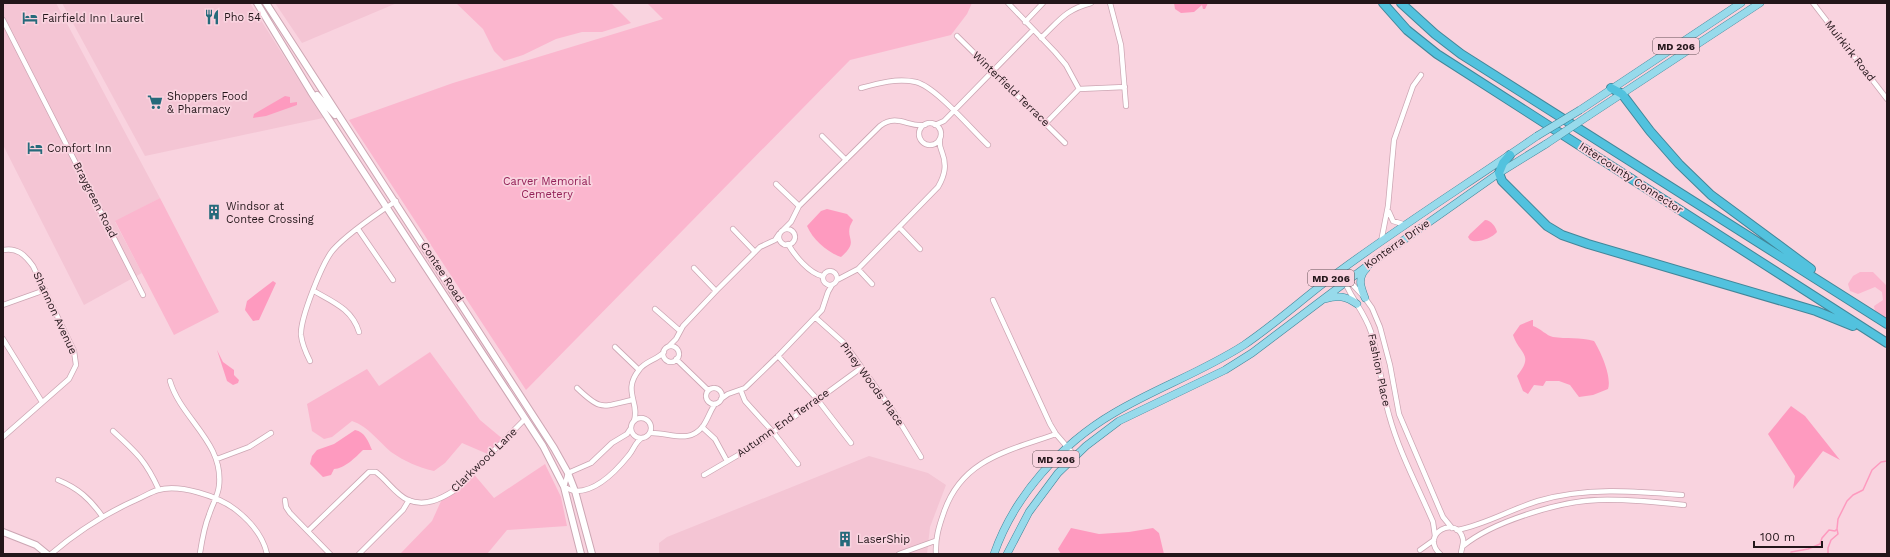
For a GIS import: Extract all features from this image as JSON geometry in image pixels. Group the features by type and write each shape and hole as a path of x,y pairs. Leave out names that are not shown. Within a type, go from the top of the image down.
{"highway":[{"name":"Intercounty Connector","path":"1383,3 1407,30 1437,54 1887,343"},
{"name":"Intercounty Connector","path":"1401,3 1435,34 1461,54 1887,324"},
{"path":"1611,88 1622,94 1650,131 1679,164 1711,195 1868,311"},
{"path":"1510,155 1503,163 1499,173 1502,181 1547,226 1562,235 1816,311 1870,332"}],"main road":[{"name":"Konterra Drive","path":"994,554 1008,523 1019,504 1048,466 1068,447 1113,413 1190,376 1245,344 1340,271 1381,242 1537,136 1580,110 1740,3"},
{"name":"Konterra Drive","path":"1007,554 1029,512 1058,473 1075,456 1119,421 1225,370 1252,353 1346,280 1499,173 1546,144 1760,3"},
{"path":"1365,298 1360,281 1363,272 1371,263"},
{"path":"1321,300 1340,296 1348,298 1357,304"}],"street":[{"name":"Contee Road","path":"257,3 311,92 553,462 564,487 581,554"},
{"name":"Contee Road","path":"266,3 396,201 550,441 568,473 575,491 592,554"},
{"path":"1008,3 1066,65 1079,89"},
{"path":"1025,22 1043,3"},
{"path":"1042,38 1067,12 1091,3"},
{"path":"1110,3 1121,45 1126,106"},
{"name":"Muirkirk Road","path":"1813,3 1887,99"},
{"name":"Braygreen Road","path":"3,20 143,295"},
{"path":"651,431 670,436 685,437 702,427 715,404 728,394 741,391 749,385 816,318 822,310 832,285 844,275 858,270 936,190 942,181 945,164 940,148 940,130 944,121 1033,30"},
{"name":"Winterfield Terrace","path":"957,36 1065,142"},
{"path":"1381,242 1388,206 1394,140 1413,86 1421,75"},
{"path":"861,88 884,82 902,80 916,82 930,89 988,145"},
{"path":"1046,123 1079,89 1125,86"},
{"path":"311,92 314,92 335,115 340,116"},
{"path":"657,358 671,361 676,359 679,353 676,339 679,330 755,252 765,244 775,240 791,222 799,206 884,123 899,120 917,125 935,125 944,121"},
{"path":"331,121 339,122 357,148 364,154"},
{"path":"917,125 920,132 919,136 923,143 940,148"},
{"path":"920,132 925,125"},
{"path":"935,125 940,130"},
{"path":"822,136 846,160"},
{"path":"932,145 940,140"},
{"path":"776,184 799,206"},
{"path":"310,361 303,345 301,327 314,291 332,252 358,229 396,201"},
{"path":"1388,206 1389,213 1393,221 1407,225"},
{"path":"788,244 794,239 791,222"},
{"path":"899,227 920,249"},
{"path":"358,229 393,280"},
{"path":"733,229 755,252"},
{"path":"783,230 787,229 793,232"},
{"path":"779,234 782,242"},
{"path":"775,240 788,244 794,254 814,272 822,276"},
{"name":"Shannon Avenue","path":"3,250 13,249 25,256 38,273 74,351 77,363 69,379 3,436"},
{"path":"694,268 716,291"},
{"path":"858,270 872,284"},
{"path":"822,276 829,271 844,275"},
{"name":"Fashion Place","path":"1340,271 1346,280 1370,330 1375,345 1388,414 1395,436 1433,522 1435,548 1440,554"},
{"path":"835,273 837,280"},
{"path":"822,276 822,280 826,285 828,292"},
{"name":"Fashion Place","path":"1346,280 1365,298 1372,308 1384,339 1399,414 1443,518 1463,539 1461,551"},
{"path":"826,285 832,285"},
{"path":"3,305 45,290"},
{"path":"314,291 333,301 347,311 353,317 359,332"},
{"path":"993,300 1056,434 1075,456"},
{"path":"655,310 679,330"},
{"name":"Piney Woods Place","path":"816,318 844,344 894,411 921,457"},
{"path":"3,339 42,402"},
{"path":"651,431 638,440 629,455 608,477 591,487 575,491 564,487 568,473 591,463 612,443 627,434 634,421 631,385 639,370 645,364 657,358 676,339"},
{"path":"669,346 677,349"},
{"path":"615,347 639,370"},
{"path":"664,352 666,359"},
{"path":"778,356 817,399 851,443"},
{"path":"676,359 708,390"},
{"name":"Autumn End Terrace","path":"704,475 773,432 861,368"},
{"path":"170,381 173,392 181,406 203,434 217,459 219,486 203,532 200,553"},
{"path":"577,388 593,403 600,406 632,400"},
{"path":"708,390 715,388 728,394"},
{"path":"708,390 706,395 711,410"},
{"path":"741,391 745,401 773,432 798,464"},
{"path":"721,392 722,399"},
{"path":"709,402 715,404"},
{"path":"634,408 643,418 648,420 651,431"},
{"path":"634,421 643,418"},
{"name":"Clarkwood Lane","path":"409,500 427,502 442,499 454,490 525,419"},
{"path":"702,427 714,439 727,461"},
{"path":"631,428 636,436 642,438"},
{"path":"113,431 142,459 150,470 159,490"},
{"path":"217,459 249,447 271,434"},
{"path":"936,554 935,541 950,496 967,474 988,460 1056,434"},
{"path":"308,531 369,472 376,472 409,500 403,510 358,554"},
{"path":"58,480 70,485 84,494 102,516"},
{"path":"51,554 74,534 102,516 159,490 184,490 216,498 231,506 246,519 258,534 267,554"},
{"path":"1420,550 1444,528 1470,528 1538,501 1564,495 1604,491 1682,495"},
{"path":"285,500 286,507 330,554"},
{"path":"1461,551 1474,537 1519,518 1568,504 1598,500 1684,504"},
{"path":"3,532 36,545 47,554"},
{"path":"899,554 935,541"}],"shaded area":[{"path":"3,3 56,3 160,198 115,222 142,273 84,305 3,145"},
{"path":"62,3 250,3 323,118 145,156"},
{"path":"275,3 397,3 302,43"},
{"path":"1174,3 1208,3 1205,9 1203,9 1202,5 1194,12 1181,13 1175,9"},
{"path":"285,96 290,97 290,103 297,102 297,105 266,116 253,118 254,114"},
{"path":"827,209 847,214 853,220 849,231 851,244 841,257 821,245 807,226 821,211"},
{"path":"1485,220 1493,224 1497,232 1484,240 1470,240 1468,237 1470,234"},
{"path":"273,281 276,283 259,320 253,321 245,310 247,301"},
{"path":"1532,320 1533,326 1551,336 1594,341 1600,351 1607,371 1609,384 1608,389 1593,395 1579,397 1570,385 1559,381 1546,381 1543,386 1534,385 1528,394 1523,391 1517,376 1525,363 1525,358 1513,335 1520,325"},
{"path":"217,350 223,362 234,370 234,375 239,380 238,383 233,385 227,381"},
{"path":"1791,406 1805,416 1840,460 1823,451 1793,489 1795,476 1768,434"},
{"path":"355,430 364,435 372,450 363,450 346,465 334,469 331,475 323,477 310,464 312,456 317,450 334,444"},
{"path":"869,456 928,473 946,485 930,527 927,554 659,554 659,543 667,537"},
{"path":"1071,528 1099,534 1129,532 1153,528 1159,533 1164,554 1061,554 1058,549"}],"green space":[{"path":"456,3 611,3 631,23 602,32 582,32 556,39 523,55 504,61 494,51 483,29"},
{"name":"Carver Memorial Cemetery","path":"647,3 972,3 967,14 951,35 850,60 526,390 349,120 453,83 663,19"},
{"path":"160,198 219,312 174,335 115,221"},
{"path":"1860,272 1873,272 1887,286 1887,318 1875,312 1874,306 1883,300 1882,292 1875,287 1858,294 1850,291 1848,284 1853,276"},
{"path":"430,352 480,420 504,440 490,455 462,443 445,463 434,471 417,466 396,456 363,427 352,421 332,437 324,439 312,431 307,404 367,369 379,386"},
{"path":"545,464 561,497 567,526 507,530 487,554 400,554 432,521 442,499 472,472 494,498"}],"waterway":[{"path":"1828,554 1828,548 1831,540 1838,534 1838,519 1847,501 1853,495 1863,490 1872,470 1881,462 1887,461"},
{"path":"1791,552 1808,549 1820,544 1822,538 1829,530 1835,531 1837,529"}],"place":[{"name":"Pho 54","path":"212,17"},
{"name":"Fairfield Inn Laurel","path":"30,18"},
{"name":"Shoppers Food & Pharmacy","path":"155,102"},
{"name":"Comfort Inn","path":"35,148"},
{"name":"Windsor at Contee Crossing","path":"214,212"},
{"name":"LaserShip","path":"845,539"}]}
